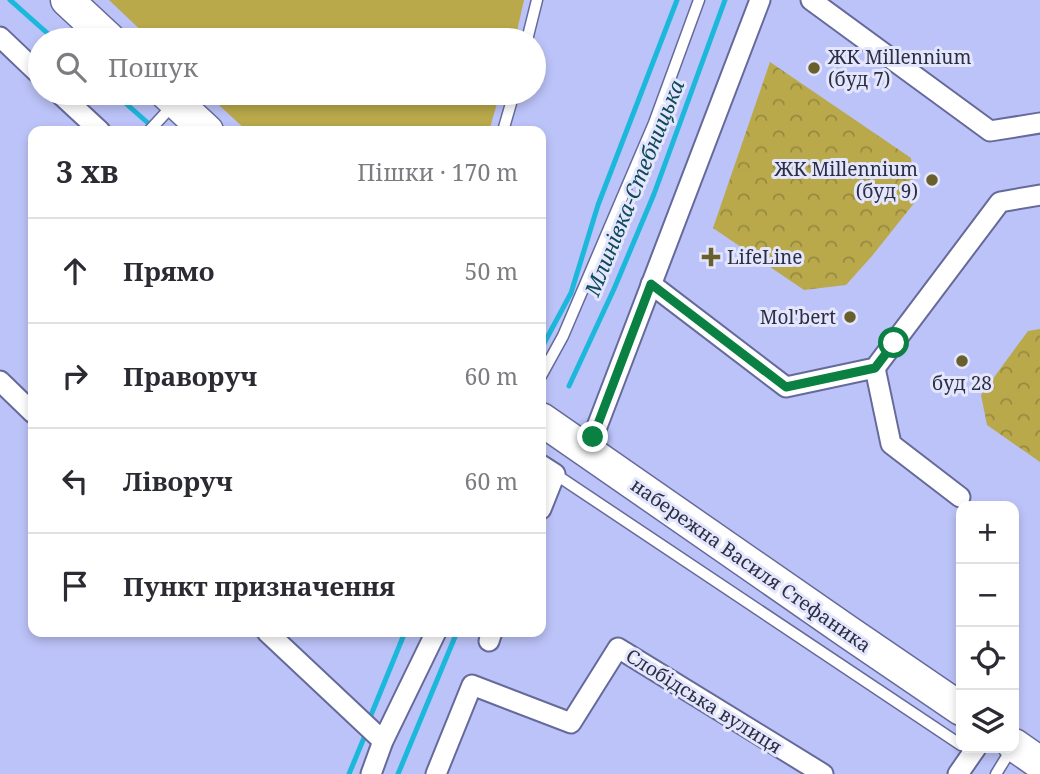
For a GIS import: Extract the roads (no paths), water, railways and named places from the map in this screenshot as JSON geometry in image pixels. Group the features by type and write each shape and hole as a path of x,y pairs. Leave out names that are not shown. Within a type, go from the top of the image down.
{"main road":[{"path":"67,0 97,28"},
{"path":"179,105 202,126"},
{"name":"набережна Василя Стефаника","path":"546,422 956,706"},
{"path":"1019,750 1040,763"}],"street":[{"path":"593,437 760,0"},
{"path":"811,0 990,131 1040,123"},
{"path":"0,37 28,64"},
{"path":"72,105 95,126"},
{"path":"651,284 786,387 875,368 1000,202 1040,195"},
{"path":"875,368 891,444 960,496"},
{"path":"0,381 28,407"},
{"path":"272,637 383,741"},
{"path":"371,774 383,741 434,637"},
{"name":"Слобідська вулиця","path":"436,774 471,685 571,723 618,648 823,774"},
{"path":"958,774 967,753"}],"lane":[{"path":"530,28 537,0"},
{"path":"546,367 563,336 653,123 699,0"},
{"path":"152,126 166,105"},
{"path":"504,126 511,105"},
{"path":"548,469 956,739"},
{"path":"996,774 1009,753"}],"waterway":[{"path":"10,0 42,28"},
{"path":"546,340 571,293 598,205 677,0"},
{"name":"Млинівка-Стебницька","path":"569,386 654,194 725,0"},
{"path":"128,105 151,126"},
{"path":"369,720 403,637"},
{"name":"Млинівка-Стебницька","path":"398,774 455,637"},
{"path":"349,774 366,733"}],"place":[{"name":"ЖК Millennium (буд 7)","path":"814,68"},
{"name":"ЖК Millennium (буд 9)","path":"932,180"},
{"name":"LifeLine","path":"711,257"},
{"name":"Mol'bert","path":"850,317"},
{"name":"буд 28","path":"962,361"}]}
